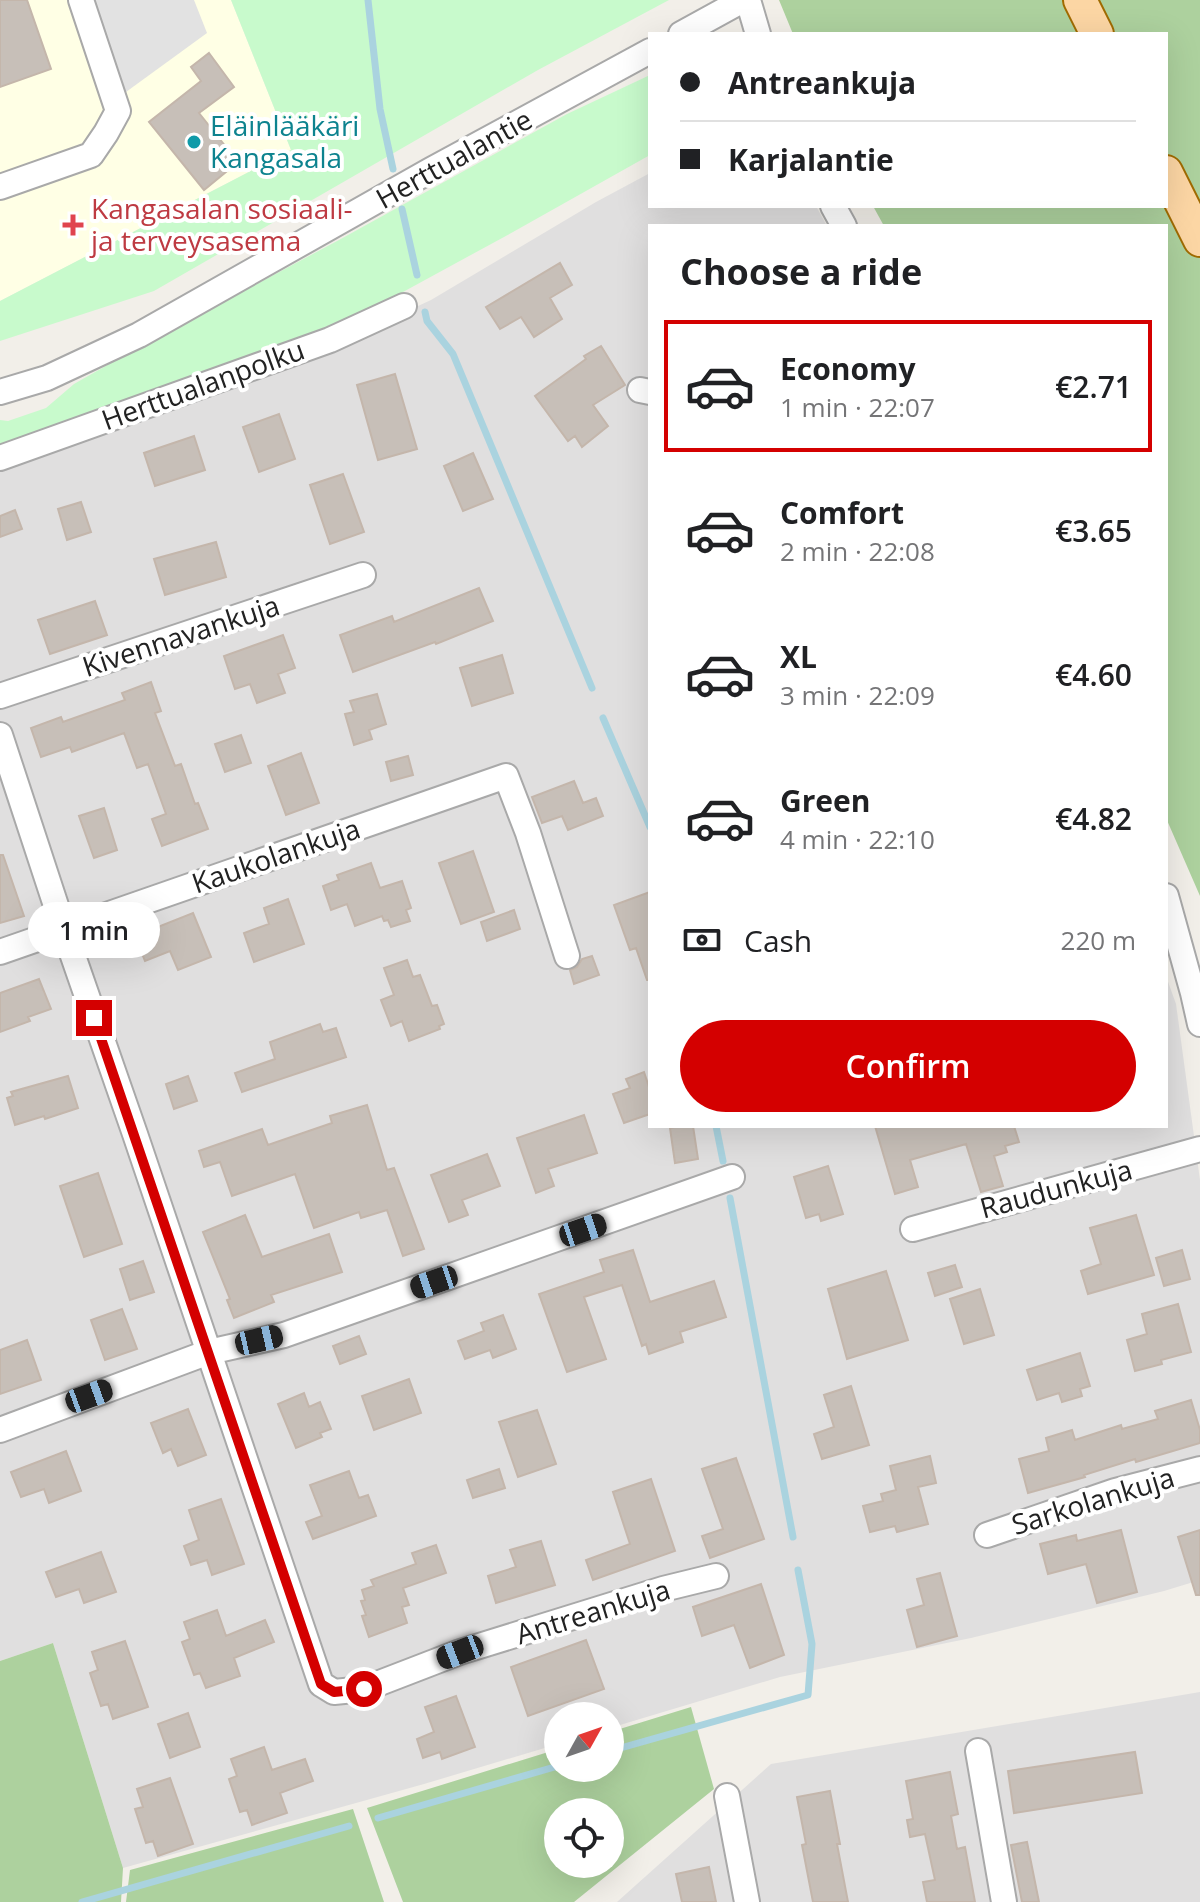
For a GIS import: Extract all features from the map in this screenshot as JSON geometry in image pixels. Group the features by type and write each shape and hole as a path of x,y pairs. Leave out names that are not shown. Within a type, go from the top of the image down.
{"main road":[{"path":"1080,0 1096,32"},
{"path":"1168,176 1200,240"}],"street":[{"path":"0,187 91,155 118,111 81,0"},
{"path":"685,32 745,0 757,32"},
{"name":"Herttualantie","path":"0,392 47,378 139,335 648,52"},
{"name":"Herttualanpolku","path":"0,458 330,340 404,306"},
{"name":"Kivennavankuja","path":"0,696 363,575"},
{"path":"0,735 209,1352"},
{"name":"Kaukolankuja","path":"0,952 506,776 528,833 567,956"},
{"path":"1168,904 1200,1024"},
{"name":"Raudunkuja","path":"913,1229 1200,1149"},
{"path":"0,1430 209,1352 284,1335 732,1177"},
{"name":"Antreankuja","path":"209,1352 321,1684 334,1692 364,1689 460,1652 663,1589 716,1576"},
{"name":"Sarkolankuja","path":"987,1535 1115,1491 1200,1469"},
{"path":"978,1751 1004,1902"},
{"path":"727,1796 747,1902"}],"shaded area":[{"name":"Kangasalan sosiaali- ja terveysasema","path":"0,0 231,0 291,150 0,301"},
{"path":"72,0 194,0 207,33 104,108"},
{"path":"648,174 648,208 817,208 826,224 648,224 648,1128 1168,1128 1168,982 1176,1004 1200,1180 1200,1580 971,1638 780,1677 624,1724 624,1702 544,1702 544,1748 123,1868 53,1643 0,1661 0,465 299,361 431,300"},
{"path":"1200,1692 1200,1902 617,1902 771,1764"}],"green space":[{"path":"231,0 669,0 538,70 154,291 0,341 0,301 291,150"},
{"path":"779,0 1200,0 1200,896 1168,823 1168,224 883,224 874,208 1168,208 1168,32 792,32"},
{"path":"648,76 648,156 381,304 275,348 0,449 0,420 8,421 46,408 74,384 148,342 567,114"},
{"path":"53,1643 123,1868 121,1902 0,1902 0,1661"},
{"path":"691,1707 714,1789 624,1862 624,1798 544,1798 544,1878 604,1878 574,1902 403,1902 367,1808 544,1753 544,1782 624,1782 624,1728"},
{"path":"353,1809 384,1902 126,1902 130,1870"}],"building":[{"path":"0,0 27,0 51,69 0,87"},
{"name":"Eläinlääkäri Kangasala","path":"209,53 234,87 199,113 238,162 204,190 149,122 201,81 191,67"},
{"path":"560,263 572,285 550,298 562,319 534,337 521,317 500,329 486,307"},
{"path":"601,346 625,385 593,405 608,426 582,447 575,436 568,441 535,396"},
{"path":"395,374 417,449 378,460 357,385"},
{"path":"279,414 295,459 259,472 243,427"},
{"path":"194,436 205,470 155,486 144,453"},
{"path":"473,453 493,499 463,511 444,466"},
{"path":"343,474 364,532 330,544 310,485"},
{"path":"81,502 91,532 67,540 58,509"},
{"path":"15,510 22,529 0,537 0,516"},
{"path":"216,542 226,577 165,595 154,559"},
{"path":"479,588 493,621 353,672 340,635 392,616 394,622"},
{"path":"95,601 107,635 50,654 38,620"},
{"path":"283,635 295,668 278,674 285,693 257,703 250,684 235,689 224,656"},
{"path":"502,655 513,693 472,706 460,668"},
{"path":"151,682 161,711 155,713 175,766 181,764 195,804 198,803 208,829 162,846 152,819 166,814 148,764 137,768 124,733 72,752 70,747 41,757 31,728 61,717 63,722 125,700 122,693"},
{"path":"377,694 386,724 369,730 372,739 354,745 345,714 354,712 350,701"},
{"path":"241,735 251,763 225,772 215,744"},
{"path":"301,753 319,803 286,815 268,766"},
{"path":"408,756 413,775 391,781 386,762"},
{"path":"574,781 583,803 596,798 603,816 568,830 562,816 542,823 532,797"},
{"path":"104,808 117,850 94,858 79,816"},
{"path":"473,851 494,912 461,924 439,863"},
{"path":"0,855 3,855 24,916 0,923"},
{"path":"371,863 380,888 402,881 411,908 406,910 410,921 391,927 382,916 355,926 347,904 331,910 323,886 339,880 337,875"},
{"path":"648,893 648,980 636,948 630,950 614,905"},
{"path":"288,899 304,944 254,962 244,933 269,924 264,908"},
{"path":"514,910 520,929 487,941 481,922"},
{"path":"193,913 211,957 178,970 170,951 145,961 135,936"},
{"path":"592,956 599,975 574,984 570,970 577,967 582,959"},
{"path":"407,960 413,977 420,975 432,1006 437,1005 444,1024 439,1026 440,1029 409,1041 402,1021 391,1026 381,1000 394,995 384,968"},
{"path":"39,979 51,1009 0,1032 0,993"},
{"path":"320,1024 323,1032 336,1028 346,1057 242,1092 235,1073 275,1059 270,1042"},
{"path":"644,1072 648,1084 648,1115 624,1123 613,1094 630,1088 626,1079"},
{"path":"68,1076 78,1108 15,1125 7,1098 13,1096 11,1092"},
{"path":"188,1076 197,1101 174,1109 166,1084"},
{"path":"367,1105 387,1170 394,1168 424,1249 403,1256 387,1210 361,1218 359,1212 314,1228 295,1174 232,1196 220,1162 204,1167 199,1151 262,1129 268,1145 332,1123 330,1116"},
{"path":"584,1115 597,1153 548,1169 554,1186 536,1193 517,1138"},
{"path":"670,1128 693,1128 698,1159 675,1163"},
{"path":"876,1128 1015,1128 1019,1142 1005,1146 1007,1152 994,1156 1003,1186 981,1192 966,1144 910,1160 918,1187 895,1194"},
{"path":"487,1154 500,1186 462,1200 468,1215 449,1222 431,1175"},
{"path":"828,1166 843,1214 821,1221 819,1214 806,1218 794,1177"},
{"path":"98,1173 122,1244 84,1257 60,1186"},
{"path":"245,1215 262,1257 329,1234 342,1272 271,1295 274,1302 234,1318 227,1300 230,1299 203,1232"},
{"path":"1136,1215 1154,1275 1088,1294 1081,1271 1101,1264 1090,1228"},
{"path":"633,1250 650,1302 714,1281 726,1317 680,1332 683,1342 649,1354 646,1344 642,1346 622,1285 584,1297 606,1359 567,1372 539,1294 604,1272 600,1260"},
{"path":"1182,1250 1190,1279 1164,1286 1156,1258"},
{"path":"143,1261 154,1292 130,1300 120,1269"},
{"path":"955,1265 962,1287 935,1296 928,1273"},
{"path":"886,1271 908,1340 847,1359 828,1289"},
{"path":"980,1289 994,1335 964,1344 950,1299"},
{"path":"1178,1304 1191,1352 1135,1371 1127,1340 1147,1334 1142,1314"},
{"path":"122,1309 137,1349 105,1360 91,1320"},
{"path":"503,1315 516,1349 493,1358 490,1350 465,1359 458,1341 484,1331 481,1323"},
{"path":"359,1336 366,1354 340,1364 333,1346"},
{"path":"27,1340 41,1380 0,1394 0,1350"},
{"path":"1080,1353 1090,1386 1080,1389 1082,1396 1062,1402 1059,1393 1037,1400 1027,1370"},
{"path":"409,1379 421,1413 374,1430 362,1396"},
{"path":"851,1386 869,1445 822,1459 814,1434 834,1427 824,1395"},
{"path":"304,1393 309,1407 320,1402 331,1429 320,1433 322,1437 296,1448 278,1404"},
{"path":"1191,1400 1200,1430 1200,1443 1136,1462 1135,1459 1028,1493 1019,1459 1049,1451 1046,1438 1072,1430 1075,1440 1121,1425 1122,1429 1158,1419 1155,1411"},
{"path":"188,1409 206,1455 178,1466 171,1449 163,1453 151,1423"},
{"path":"537,1410 556,1464 518,1477 499,1422"},
{"path":"66,1451 81,1491 49,1503 44,1489 21,1497 11,1472"},
{"path":"930,1456 936,1483 918,1487 928,1524 897,1532 895,1526 870,1532 863,1506 883,1501 881,1494 896,1490 890,1466"},
{"path":"736,1458 764,1539 710,1558 702,1536 723,1529 702,1469"},
{"path":"499,1469 505,1488 473,1498 467,1480"},
{"path":"349,1471 359,1498 368,1495 376,1516 313,1539 306,1522 322,1516 310,1485"},
{"path":"651,1479 675,1551 593,1580 586,1560 630,1544 613,1492"},
{"path":"221,1499 244,1564 212,1575 207,1560 191,1565 184,1546 199,1540 189,1510"},
{"path":"1121,1530 1137,1592 1097,1603 1086,1564 1048,1574 1040,1544 1076,1535 1077,1541"},
{"path":"1200,1530 1200,1595 1196,1595 1178,1537"},
{"path":"541,1541 555,1585 496,1603 488,1576 516,1567 510,1550"},
{"path":"436,1545 446,1573 403,1588 409,1605 402,1607 407,1623 369,1637 362,1616 366,1615 361,1601 365,1600 362,1590 374,1586 371,1580 416,1564 412,1553"},
{"path":"101,1552 116,1592 84,1603 79,1589 56,1597 46,1572"},
{"path":"940,1573 957,1636 917,1647 907,1610 924,1605 917,1579"},
{"path":"761,1584 784,1655 750,1668 734,1625 702,1636 693,1607"},
{"path":"217,1610 226,1636 265,1620 274,1642 234,1658 240,1676 206,1688 200,1673 194,1675 182,1642 190,1639 184,1622"},
{"path":"586,1640 604,1689 567,1702 544,1702 544,1710 528,1716 511,1667"},
{"path":"125,1641 148,1707 113,1719 108,1704 101,1706 90,1673 98,1670 92,1652"},
{"path":"456,1696 475,1747 442,1759 440,1752 423,1758 417,1739 434,1732 425,1707"},
{"path":"188,1713 200,1747 170,1758 158,1724"},
{"path":"264,1747 272,1770 305,1759 313,1781 280,1793 287,1813 252,1825 247,1810 240,1812 229,1779 237,1776 231,1759"},
{"path":"1135,1752 1142,1793 1014,1813 1008,1771"},
{"path":"950,1772 958,1814 951,1816 957,1849 965,1847 975,1902 927,1902 923,1882 935,1880 925,1834 910,1837 907,1820 913,1819 906,1781"},
{"path":"170,1778 193,1844 158,1856 153,1841 146,1843 135,1809 143,1807 137,1789"},
{"path":"830,1791 848,1902 813,1902 802,1845 806,1844 797,1797"},
{"path":"1027,1842 1039,1902 1022,1902 1011,1845"},
{"path":"709,1867 716,1902 682,1902 676,1874"}],"waterway":[{"path":"368,0 380,109 393,169"},
{"path":"402,209 417,275"},
{"path":"425,312 427,321 453,354 592,688"},
{"path":"603,718 648,822"},
{"path":"716,1128 723,1161"},
{"path":"730,1198 793,1537"},
{"path":"624,1747 808,1695 812,1644 798,1570"},
{"path":"378,1818 544,1770"},
{"path":"82,1902 349,1826"}],"place":[{"name":"Eläinlääkäri Kangasala","path":"194,142"},
{"name":"Kangasalan sosiaali- ja terveysasema","path":"73,225"}],"route":[{"path":"94,1018 321,1684 334,1692 364,1689"}]}
